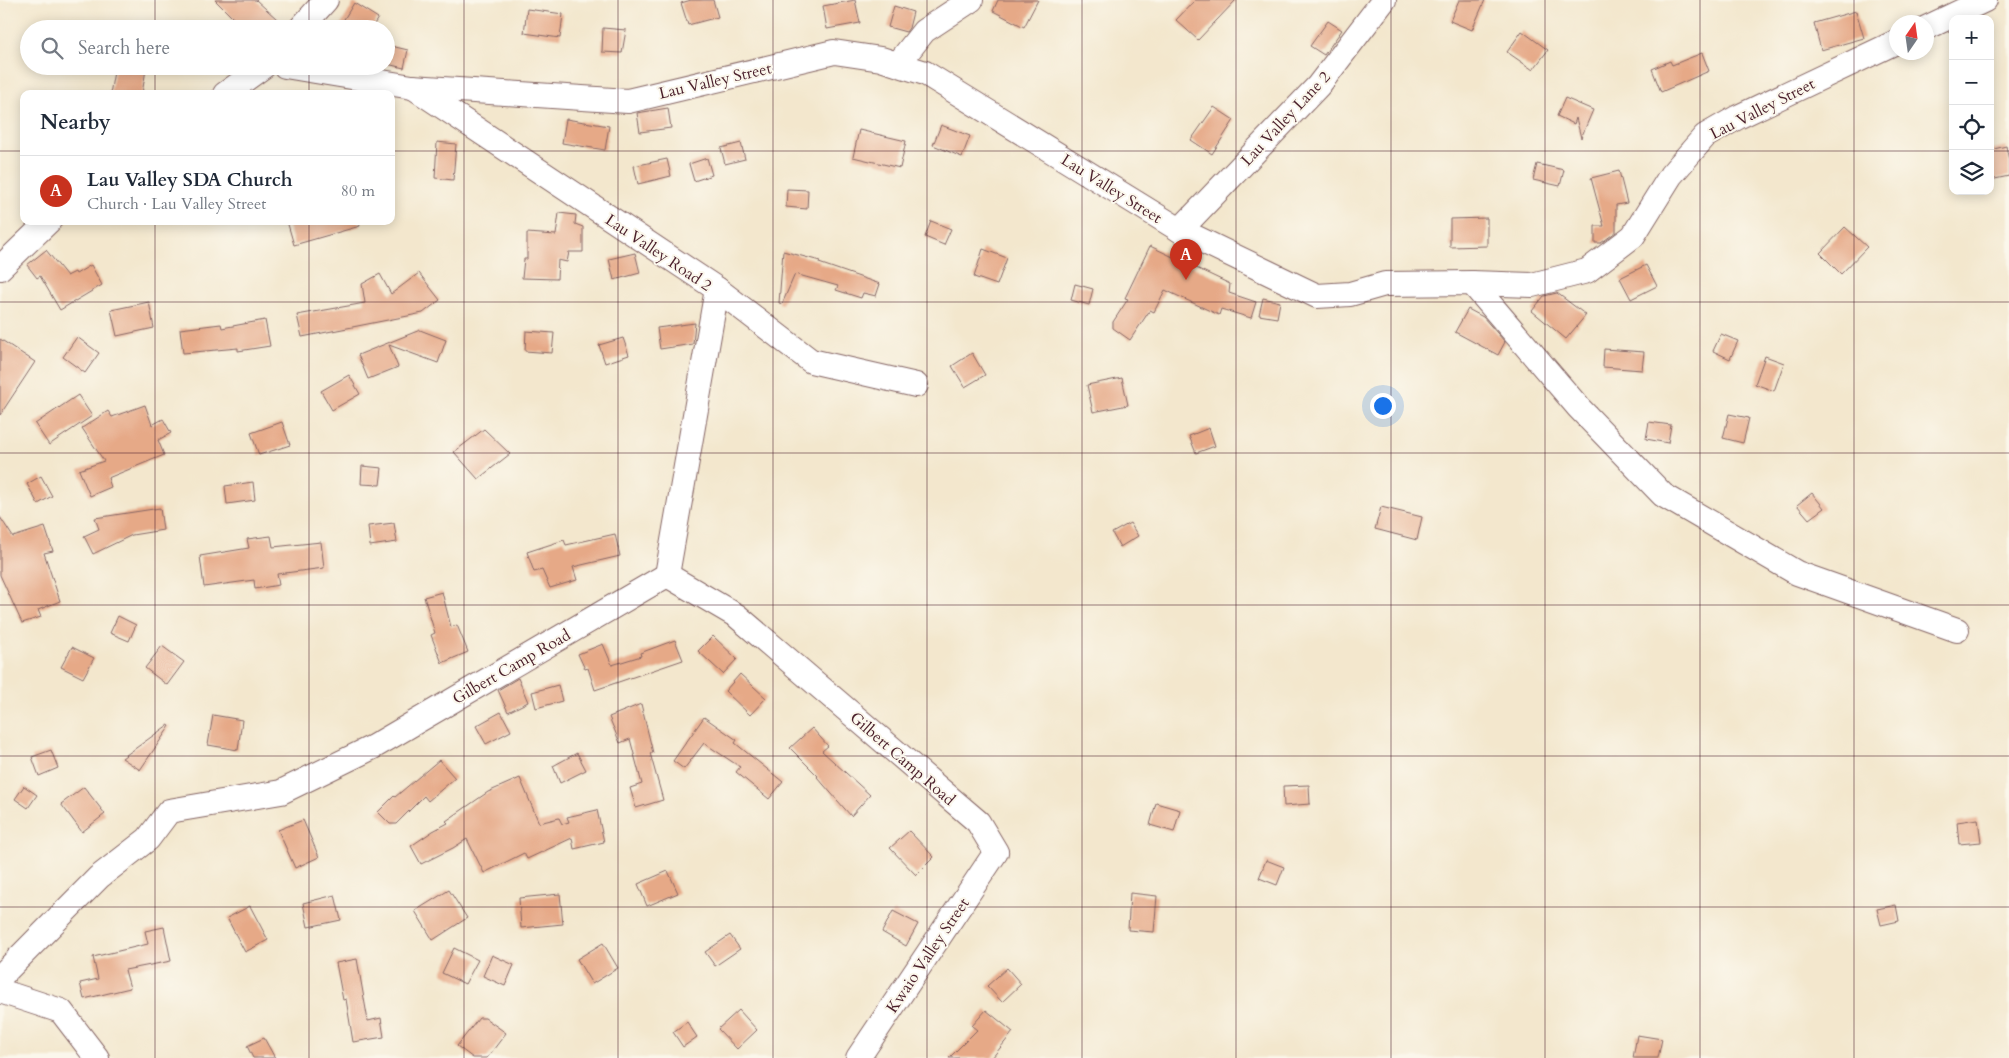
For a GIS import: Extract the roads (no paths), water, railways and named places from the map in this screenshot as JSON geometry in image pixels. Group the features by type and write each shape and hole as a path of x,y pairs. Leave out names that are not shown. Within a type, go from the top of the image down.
{"street":[{"path":"308,20 326,0"},
{"path":"898,64 924,30 971,0"},
{"name":"Lau Valley Lane 2","path":"1180,230 1318,86 1384,0"},
{"path":"1934,24 1985,0"},
{"name":"Lau Valley Street","path":"339,75 412,87 628,101 834,52 881,59 925,73 1180,230 1318,296 1350,294 1385,284 1472,283 1532,285 1587,270 1633,236 1671,175 1705,136 1738,117 1889,45"},
{"path":"230,90 251,75"},
{"name":"Lau Valley Road 2","path":"412,87 717,289 667,575"},
{"path":"0,268 45,225"},
{"path":"1472,283 1579,408 1662,495 1797,573 1958,630"},
{"path":"717,289 811,361 916,385"},
{"name":"Gilbert Camp Road","path":"0,977 99,877 148,839 168,811 281,792 373,747 667,575 737,616 978,822 996,852"},
{"name":"Kwaio Valley Street","path":"858,1058 996,852"},
{"path":"0,991 61,1011 97,1058"}],"place":[{"name":"Lau Valley SDA Church","path":"1186,280"}]}
